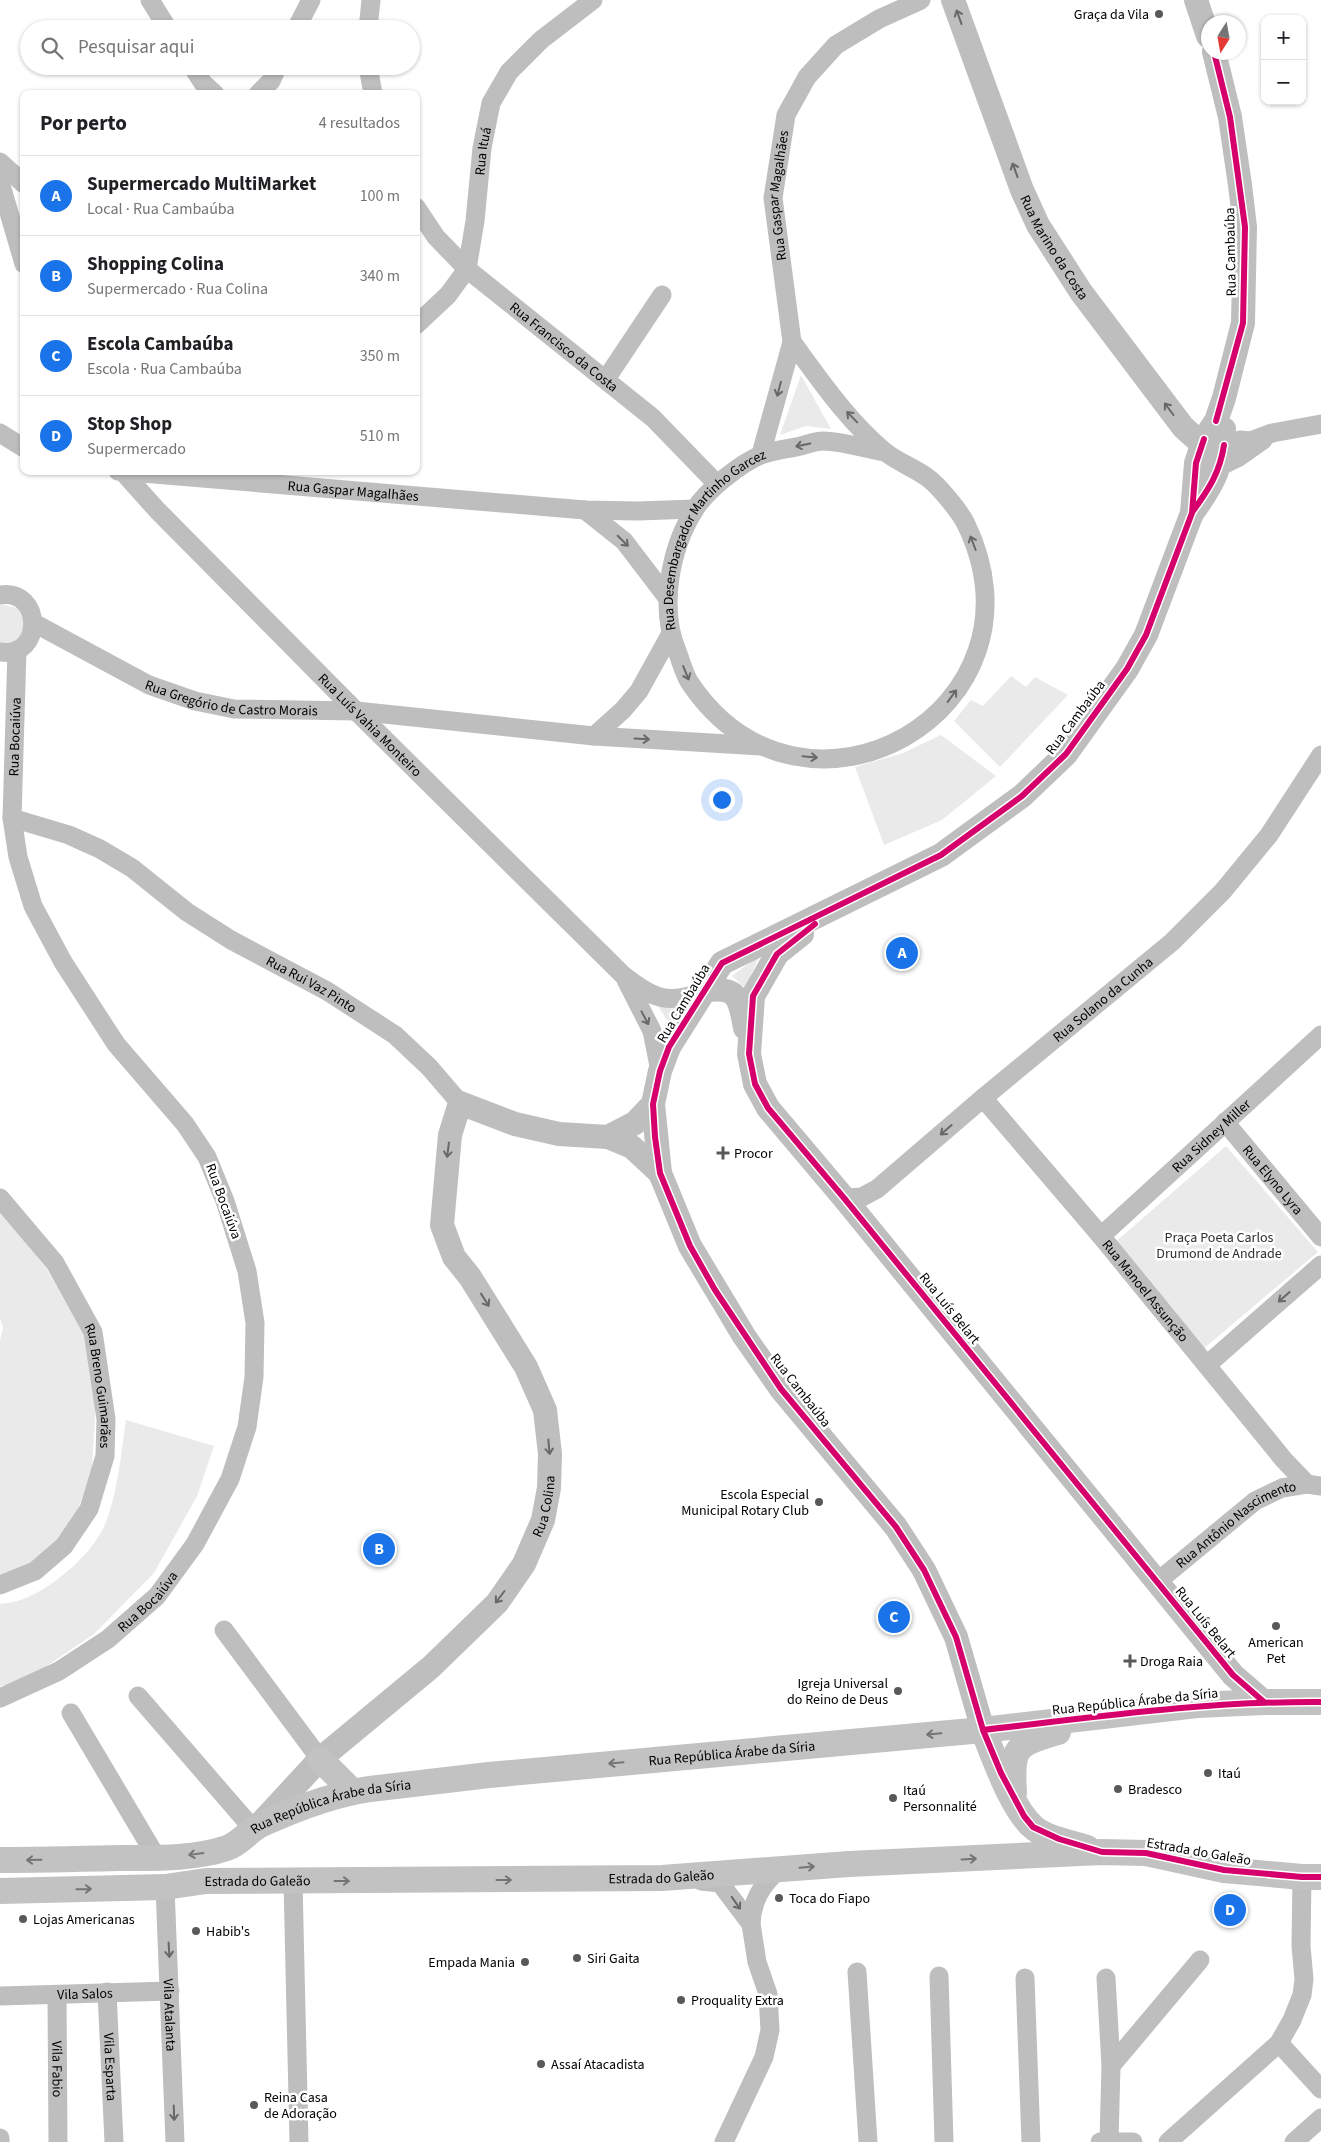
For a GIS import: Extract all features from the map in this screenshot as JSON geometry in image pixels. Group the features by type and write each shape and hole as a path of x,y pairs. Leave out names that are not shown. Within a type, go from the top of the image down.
{"main road":[{"name":"Rua República Árabe da Síria","path":"252,1832 352,1791 489,1775 983,1730 1197,1705 1321,1702"},
{"path":"1015,1801 1014,1759 1024,1743 1116,1715"},
{"path":"983,1730 1015,1801 1033,1828 1059,1839 1102,1852"},
{"path":"320,1760 352,1791"},
{"path":"0,1860 157,1858 198,1854 228,1848 252,1832"},
{"name":"Estrada do Galeão","path":"0,1891 165,1887 206,1881 662,1878 849,1864 1102,1852 1146,1853 1224,1870 1311,1877"}],"street":[{"path":"150,0 162,20"},
{"path":"301,20 311,0"},
{"path":"369,20 371,0"},
{"name":"Rua Ituá","path":"420,322 448,296 467,269 475,221 482,148 491,103 509,72 542,40 593,0"},
{"name":"Rua Gaspar Magalhães","path":"762,454 792,342 773,198 786,115 807,77 836,45 880,19 921,0"},
{"name":"Rua Marino da Costa","path":"953,0 1022,190 1050,245 1081,292 1183,427 1194,437 1216,450"},
{"path":"1196,0 1201,15"},
{"name":"Rua Cambaúba","path":"983,1730 956,1637 924,1570 896,1527 781,1389 744,1336 690,1246 660,1173 653,1104 660,1071 669,1047 722,963 831,911 941,855 1022,796 1066,754 1127,669 1146,635 1192,514 1212,486 1216,450 1216,421 1224,398 1243,323 1245,227 1230,117 1216,60"},
{"path":"197,75 202,83 210,90"},
{"path":"262,90 271,81 274,75"},
{"path":"370,75 372,90"},
{"path":"0,162 20,180"},
{"path":"0,182 20,250"},
{"name":"Rua Francisco da Costa","path":"420,213 436,237 467,269 653,418 717,484"},
{"path":"606,379 662,295"},
{"name":"Rua Desembargador Martinho Garcez","path":"792,342 837,402 885,452 930,480 964,520 983,569 985,621 969,672 938,714 900,741 855,757 808,758 762,746 720,719 689,681 670,636 666,596 676,551 695,509 717,484 762,454 823,441 885,452"},
{"path":"1216,450 1239,457 1272,433 1321,424"},
{"path":"0,433 20,446"},
{"name":"Rua Cambaúba","path":"1192,514 1196,463 1212,470 1216,450"},
{"name":"Rua Luís Vahia Monteiro","path":"125,475 356,711 623,975"},
{"name":"Rua Gaspar Magalhães","path":"169,475 585,510 695,509"},
{"path":"585,510 624,540 666,596"},
{"path":"0,595 14,596 24,602 31,612 34,623 29,639 8,651"},
{"name":"Rua Gregório de Castro Morais","path":"34,623 149,686 195,701 234,709 356,711 594,736 762,746"},
{"path":"594,736 623,710 639,691 670,636"},
{"name":"Rua Bocaiúva","path":"0,1698 58,1671 108,1639 157,1596 195,1544 230,1479 247,1427 254,1359 254,1323 247,1270 225,1201 207,1156 185,1124 116,1044 63,962 33,906 18,857 12,818 8,651"},
{"name":"Rua Solano da Cunha","path":"844,1198 870,1194 1179,935 1223,891 1269,835 1320,760"},
{"name":"Rua Rui Vaz Pinto","path":"12,818 69,835 100,849 132,868 187,912 231,940 327,990 395,1035 430,1068 460,1103 515,1124 559,1134 608,1137 632,1147 660,1173"},
{"name":"Rua Luís Belart","path":"831,911 777,954 754,996 749,1054 755,1084 768,1108 844,1198 1233,1676 1264,1702"},
{"path":"623,975 646,993 663,997 686,998 704,990 720,988 731,992 740,1002 749,1054"},
{"path":"623,975 652,1031 660,1071"},
{"name":"Rua Sidney Miller","path":"1101,1236 1321,1035"},
{"name":"Rua Manoel Assunção","path":"983,1098 1101,1236 1284,1460 1314,1485"},
{"name":"Rua Colina","path":"252,1832 320,1760 431,1668 497,1603 524,1564 543,1520 549,1488 550,1454 545,1410 526,1367 470,1277 454,1256 442,1225 450,1135 460,1103"},
{"path":"608,1137 635,1123 653,1104"},
{"name":"Rua Elyno Lyra","path":"1225,1122 1321,1237"},
{"name":"Rua Breno Guimarães","path":"0,1198 55,1263 93,1332 106,1419 104,1456 89,1509 64,1546 35,1571 0,1585"},
{"path":"1207,1365 1321,1266"},
{"name":"Rua Antônio Nascimento","path":"1157,1582 1255,1501 1282,1488 1314,1485"},
{"path":"224,1630 320,1760"},
{"path":"138,1696 252,1832"},
{"path":"71,1713 157,1858"},
{"path":"724,2142 764,2057 770,2030 768,1994 757,1962 750,1924 752,1907 756,1898 768,1879 778,1870"},
{"path":"1168,2142 1279,2043 1298,2009 1304,1979 1301,1946 1311,1877"},
{"path":"662,1878 720,1882 750,1924"},
{"path":"293,1881 300,2142"},
{"name":"Vila Atalanta","path":"165,1887 175,2142"},
{"path":"1111,2066 1200,1960"},
{"path":"857,1972 868,2142"},
{"path":"939,1976 944,2142"},
{"path":"1025,1978 1031,2142"},
{"path":"1106,1978 1111,2066 1104,2142 1133,2142"},
{"name":"Vila Salos","path":"0,1996 170,1991"},
{"name":"Vila Esparta","path":"107,1992 114,2142"},
{"name":"Vila Fabio","path":"57,1995 58,2142"},
{"path":"1279,2043 1321,2089"},
{"path":"1294,2142 1321,2118"}],"green space":[{"path":"801,375 831,429 806,426 780,435"},
{"path":"0,606 18,608 26,622 17,642 0,644"},
{"path":"1011,676 1026,687 1035,677 1068,695 1000,767 954,721 971,700 983,706"},
{"path":"941,735 996,776 942,820 884,845 855,767 903,753"},
{"path":"760,955 745,988 732,976"},
{"path":"658,1006 678,1006 670,1025"},
{"name":"Praça Poeta Carlos Drumond de Andrade","path":"1226,1146 1318,1252 1202,1350 1113,1244"},
{"path":"0,1211 46,1268 84,1334 96,1401 92,1469 74,1521 49,1552 12,1574 0,1574 0,1340 3,1328 0,1318"},
{"path":"126,1420 214,1446 197,1496 154,1573 94,1634 23,1682 0,1686 0,1604 20,1600 47,1587 71,1568 92,1546 106,1522 110,1510 119,1472"}],"cycle path":[{"path":"1216,60 1230,117 1245,227 1243,323 1216,421"},
{"path":"1204,439 1196,463 1192,513 1146,635 1127,669 1066,754 1022,796 941,855 722,963 669,1047 660,1071 653,1104 655,1137 660,1173 690,1246 715,1290 781,1389 896,1527 924,1570 956,1637 983,1730 1001,1773 1024,1816 1033,1827 1059,1839 1102,1852 1146,1853 1224,1870 1321,1877"},
{"path":"1193,511 1213,480 1220,464 1224,445"},
{"path":"815,924 777,954 753,996 749,1054 755,1084 768,1108 844,1198 1233,1675 1264,1702"},
{"path":"983,1730 1194,1707 1278,1702 1321,1702"}],"place":[{"name":"Graça da Vila","path":"1159,14"},
{"name":"Supermercado MultiMarket","path":"902,953"},
{"name":"Procor","path":"723,1153"},
{"name":"Escola Especial Municipal Rotary Club","path":"819,1502"},
{"name":"Shopping Colina","path":"379,1549"},
{"name":"Escola Cambaúba","path":"894,1617"},
{"name":"American Pet","path":"1276,1626"},
{"name":"Droga Raia","path":"1130,1661"},
{"name":"Igreja Universal do Reino de Deus","path":"898,1691"},
{"name":"Itaú","path":"1208,1773"},
{"name":"Bradesco","path":"1118,1789"},
{"name":"Itaú Personnalité","path":"893,1798"},
{"name":"Toca do Fiapo","path":"779,1898"},
{"name":"Stop Shop","path":"1230,1910"},
{"name":"Lojas Americanas","path":"23,1919"},
{"name":"Habib's","path":"196,1931"},
{"name":"Siri Gaita","path":"577,1958"},
{"name":"Empada Mania","path":"525,1962"},
{"name":"Proquality Extra","path":"681,2000"},
{"name":"Assaí Atacadista","path":"541,2064"},
{"name":"Reina Casa de Adoração","path":"254,2105"}]}
